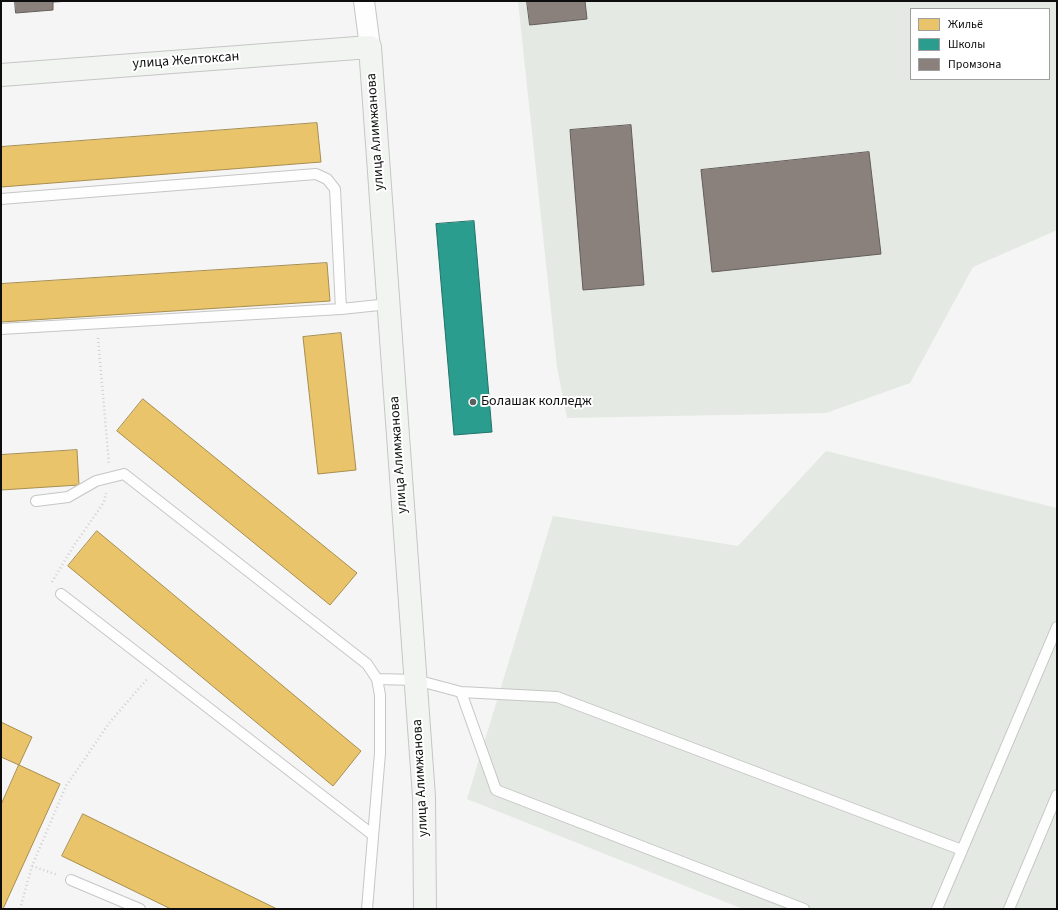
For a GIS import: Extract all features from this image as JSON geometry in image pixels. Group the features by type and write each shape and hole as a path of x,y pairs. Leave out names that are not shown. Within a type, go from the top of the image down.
{"street":[{"name":"улица Алимжанова","path":"364,1 370,47 424,797 425,909"},
{"name":"улица Желтоксан","path":"1,75 370,47"}],"lane":[{"path":"1,199 316,174 328,179 335,188 342,309"},
{"path":"1,329 342,309 389,304"},
{"path":"36,501 68,497 96,481 124,474 367,664 377,679 380,695 380,753 367,909"},
{"path":"60,594 373,835"},
{"path":"937,909 1057,627"},
{"path":"377,679 416,680 461,692 558,697 962,850"},
{"path":"461,692 496,790 804,909"},
{"path":"1009,909 1057,796"},
{"path":"71,880 140,909"}],"path":[{"path":"60,594 52,582 73,546 104,502 110,478 102,363 97,323"},
{"path":"20,909 32,866 66,786 110,722 157,669"},
{"path":"32,866 71,880"}],"shaded area":[{"path":"518,1 1057,1 1057,230 973,267 910,383 826,413 567,418 557,367"},
{"path":"826,451 1057,508 1057,909 743,909 467,799 553,516 738,546"}],"building: Жильё":[{"path":"317,123 321,162 1,187 1,147"},
{"path":"327,263 330,301 1,322 1,284"},
{"path":"341,333 356,470 318,474 303,337"},
{"path":"143,399 357,573 330,605 117,431"},
{"path":"77,450 79,485 1,490 1,455"},
{"path":"97,531 361,751 333,786 68,566"},
{"path":"1,722 32,737 19,765 1,757"},
{"path":"19,765 60,784 3,909 1,909 1,805"},
{"path":"83,814 277,909 171,909 62,856"}],"building: Школы":[{"path":"474,221 492,432 454,435 436,224"}],"building: Промзона":[{"path":"15,1 71,1 53,2 53,10 16,13"},
{"path":"527,1 585,1 587,19 530,25"},
{"path":"631,125 644,285 583,290 570,130"},
{"path":"869,152 881,254 712,272 701,170"}],"place":[{"name":"Болашак колледж","path":"473,402"}]}
